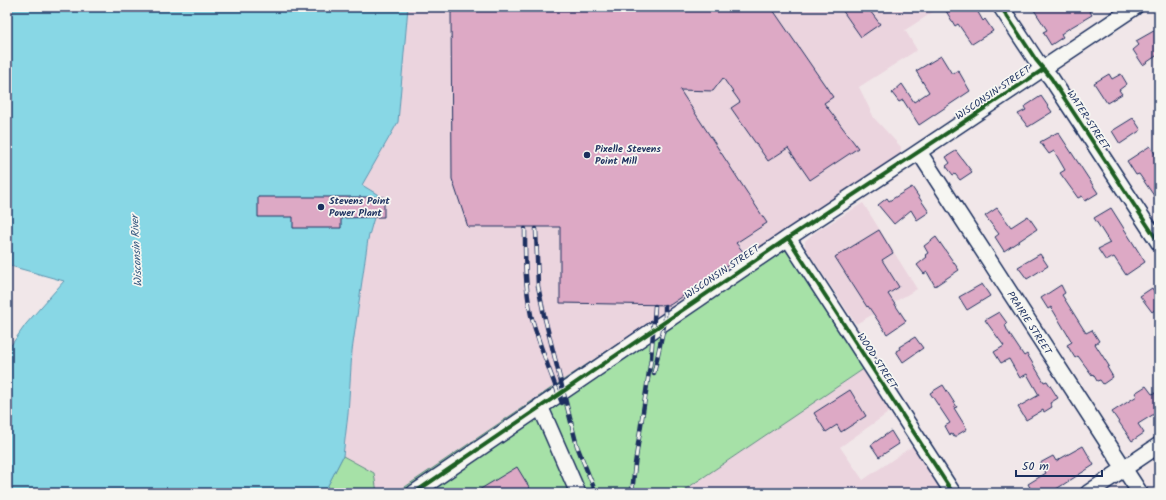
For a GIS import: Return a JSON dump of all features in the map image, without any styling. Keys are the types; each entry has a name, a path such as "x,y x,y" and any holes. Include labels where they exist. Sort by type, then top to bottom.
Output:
{"street":[{"name":"WATER STREET","path":"1001,7 1036,60 1044,69 1159,243"},
{"name":"WISCONSIN STREET","path":"414,493 788,238 1044,69 1134,7"},
{"name":"PRAIRIE STREET","path":"919,152 1140,493"},
{"name":"WOOD STREET","path":"788,238 953,493"},
{"path":"540,406 578,493"},
{"path":"1088,493 1159,445"}],"shaded area":[{"path":"408,7 941,7 905,30 917,50 859,87 874,118 901,147 900,155 897,158 550,389 397,493 377,493 374,473 343,456 348,414 352,351 368,239 379,196 361,185 398,122"},
{"path":"863,203 917,289 856,324 805,247 805,241 814,233"},
{"path":"865,368 891,411 840,447 863,480 914,445 945,493 680,493"}],"green space":[{"path":"783,234 865,368 680,493 396,493 550,389"},
{"path":"343,456 374,473 377,493 324,493"}],"water":[{"name":"Wisconsin River","path":"7,7 408,7 398,122 362,185 380,196 368,239 352,351 348,414 343,456 324,493 7,493 7,351 26,324 64,281 7,265"}],"building":[{"name":"Pixelle Stevens Point Mill","path":"451,7 771,7 833,97 824,103 858,148 810,180 788,148 768,161 731,108 740,102 723,78 713,91 680,90 767,223 736,243 745,254 670,305 560,303 560,227 468,227 452,179"},
{"path":"840,7 867,7 880,24 861,37"},
{"path":"953,7 975,7 983,21 985,19 993,31 972,44 958,24 955,26 946,11"},
{"path":"1039,7 1087,7 1092,15 1061,34 1063,37 1051,45 1043,32 1047,30 1034,10"},
{"path":"1159,28 1159,54 1143,65 1133,50 1139,45 1136,41"},
{"path":"941,56 952,74 958,70 970,91 919,125 903,100 899,102 892,93 902,84 914,102 929,92 916,71"},
{"path":"1109,74 1112,79 1121,74 1127,84 1119,90 1122,94 1107,103 1094,83"},
{"path":"1041,96 1052,112 1028,127 1018,114 1026,110 1024,107"},
{"path":"1133,118 1141,130 1120,144 1112,131"},
{"path":"1058,132 1098,193 1085,201 1082,196 1078,198 1060,173 1065,170 1054,151 1049,154 1040,142"},
{"path":"1150,146 1159,160 1159,203 1139,174 1136,175 1127,161"},
{"path":"956,151 972,172 960,180 955,174 953,175 946,166 950,163 946,157"},
{"path":"912,187 929,212 917,220 911,210 894,224 878,205 887,198 889,201"},
{"name":"Stevens Point Power Plant","path":"258,197 384,197 384,217 341,218 341,228 293,228 293,217 258,217"},
{"path":"997,208 1011,227 1028,216 1037,229 1004,251 995,237 999,234 985,216"},
{"path":"1111,208 1145,262 1126,275 1114,257 1106,261 1098,249 1110,243 1094,218"},
{"path":"879,230 893,253 882,260 899,287 888,294 906,321 887,334 868,306 867,307 835,257"},
{"path":"936,237 959,270 935,286 927,272 924,274 917,265 927,257 925,255 928,253 924,246"},
{"path":"1040,254 1048,266 1027,279 1018,267"},
{"path":"982,284 990,296 967,310 959,297"},
{"path":"1061,285 1065,293 1062,295 1086,333 1092,330 1099,341 1095,344 1109,366 1107,367 1113,377 1103,384 1100,380 1097,381 1078,356 1075,358 1067,345 1072,342 1051,307 1048,309 1041,298"},
{"path":"1152,288 1155,293 1159,290 1159,307 1152,312 1140,296"},
{"path":"999,312 1007,323 1005,325 1008,332 1024,356 1027,354 1044,382 1047,381 1058,398 1050,403 1052,407 1044,412 1043,410 1026,420 1018,407 1039,395 1027,374 1020,378 1009,359 1001,363 994,352 1004,346 985,320"},
{"path":"915,337 923,348 903,362 896,351 900,349 899,347"},
{"path":"943,385 957,407 954,408 967,429 954,437 952,434 950,435 945,426 950,423 930,393"},
{"path":"1146,386 1152,394 1155,393 1159,398 1159,411 1138,424 1144,433 1132,441 1112,412 1137,396 1135,393"},
{"path":"850,390 866,416 841,432 837,425 826,432 814,413"},
{"path":"891,431 899,444 879,457 871,445"},
{"path":"1083,446 1094,465 1050,493 1033,493 1028,484 1046,473 1040,463 1053,456 1056,461"},
{"path":"517,467 531,490 525,493 474,493"}],"railway":[{"path":"525,229 526,283 531,315 541,348 562,403"},
{"path":"536,229 538,286 544,315 577,446 596,493"},
{"path":"632,493 651,359 655,306"},
{"path":"654,373 665,321 665,306"}],"cycle path":[{"path":"1001,7 1036,60 1051,78 1159,243"},
{"path":"414,493 788,238 1044,69"},
{"path":"788,238 953,493"}],"place":[{"name":"Pixelle Stevens Point Mill","path":"587,155"},
{"name":"Stevens Point Power Plant","path":"321,207"}]}
